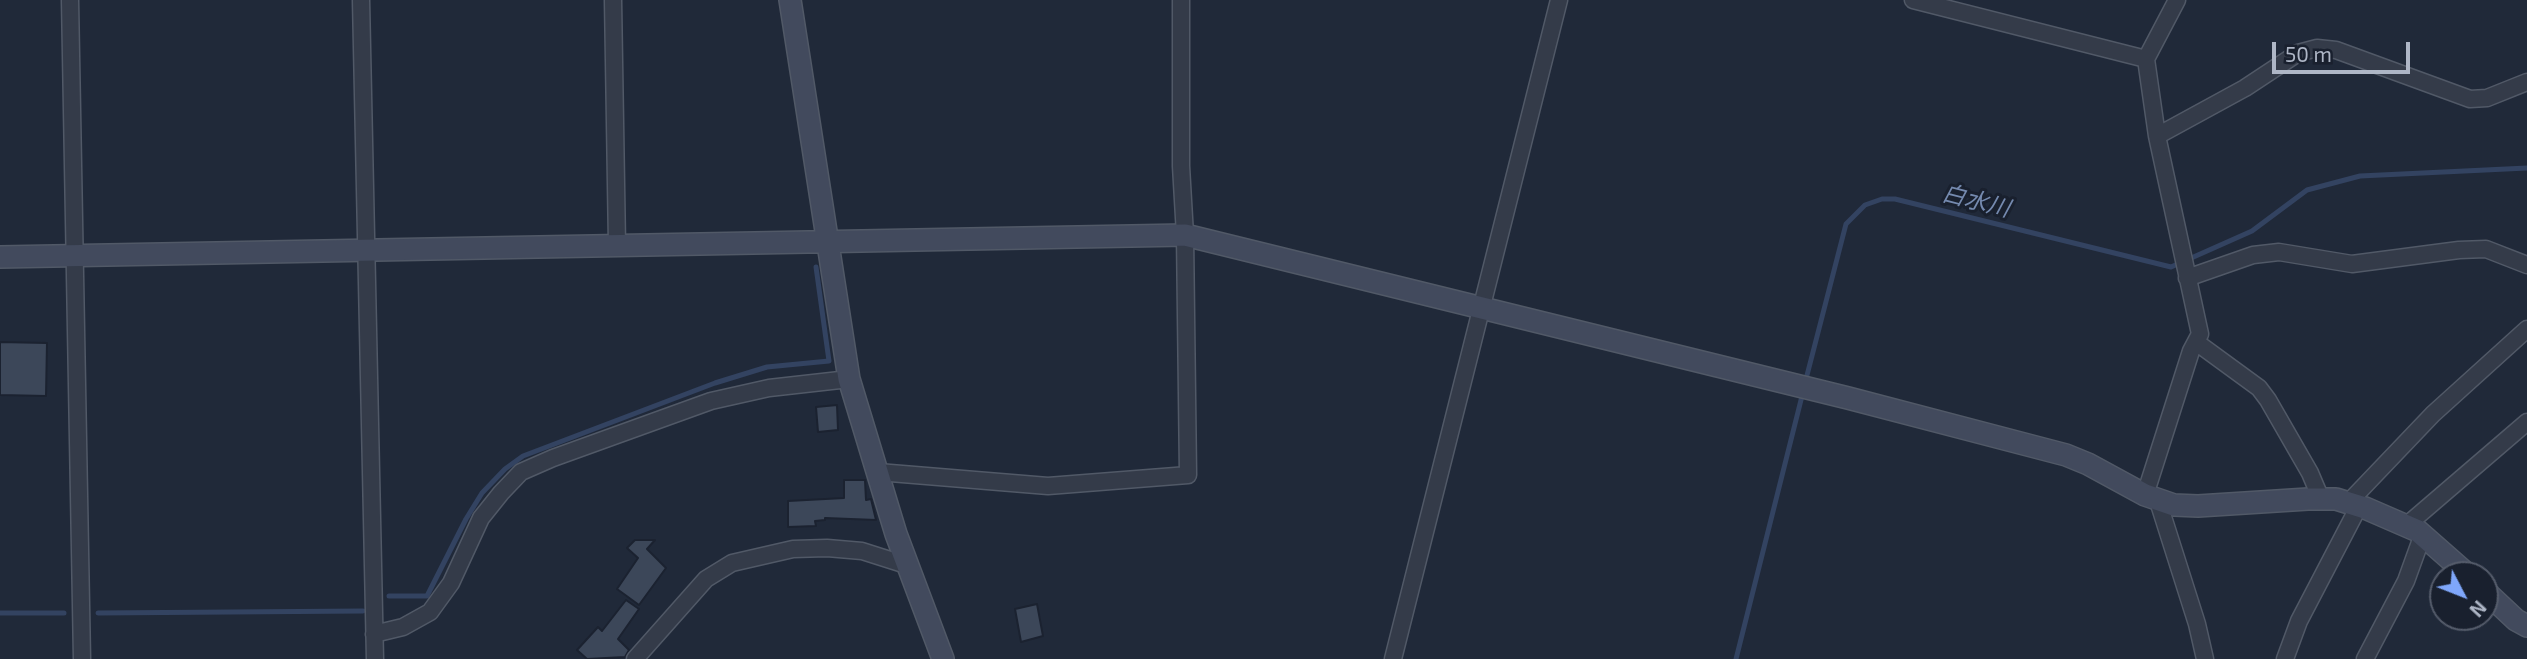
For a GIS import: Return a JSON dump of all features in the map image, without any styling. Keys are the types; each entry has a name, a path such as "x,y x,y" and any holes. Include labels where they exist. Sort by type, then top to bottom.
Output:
{"street":[{"path":"70,0 82,659"},
{"path":"361,0 374,659"},
{"path":"613,0 617,245"},
{"path":"790,0 849,379 906,565 943,659"},
{"path":"878,472 1048,486 1188,475 1185,235 1181,166 1181,0"},
{"path":"1393,659 1559,0"},
{"path":"1913,0 2146,59"},
{"path":"2177,0 2146,59 2157,136 2200,334 2152,498 2197,624 2205,659"},
{"path":"2157,136 2245,88 2298,53 2318,48 2336,50 2470,99 2487,98 2527,82"},
{"path":"0,257 1185,235 1848,398 2066,456 2088,464 2152,498 2198,506 2336,499 2415,530 2452,561"},
{"path":"2187,278 2253,255 2279,252 2353,264 2486,249 2527,265"},
{"path":"2286,659 2299,621 2354,505 2433,414 2525,334"},
{"path":"2196,342 2259,388 2310,473 2321,499"},
{"path":"374,634 403,627 435,606 451,583 481,518 521,472 711,401 769,388 849,379"},
{"path":"2365,659 2406,581 2415,530 2527,422"},
{"path":"635,659 706,579 732,563 793,549 827,548 862,551 906,565"},
{"path":"2499,604 2527,626"}],"building":[{"path":"0,342 47,343 46,396 0,395"},
{"path":"837,405 838,430 818,432 816,407"},
{"path":"844,480 865,480 866,500 871,499 876,520 825,518 815,521 816,526 788,527 788,501 844,498"},
{"path":"635,540 655,540 647,549 666,568 639,605 617,589 638,558 627,548"},
{"path":"626,600 639,609 618,639 629,650 625,657 587,659 577,650 598,627 602,631"},
{"path":"1037,604 1043,636 1021,642 1015,609"}],"waterway":[{"name":"白水川","path":"1805,383 1846,224 1865,205 1882,199 1895,199 2171,267 2252,231 2307,190 2360,176 2527,168"},
{"path":"389,596 427,596 482,493 505,469 523,456 715,383 767,367 829,361 816,267"},
{"name":"白水川","path":"1736,659 1803,392"},
{"path":"98,613 363,611"},
{"path":"0,613 64,613"}]}
